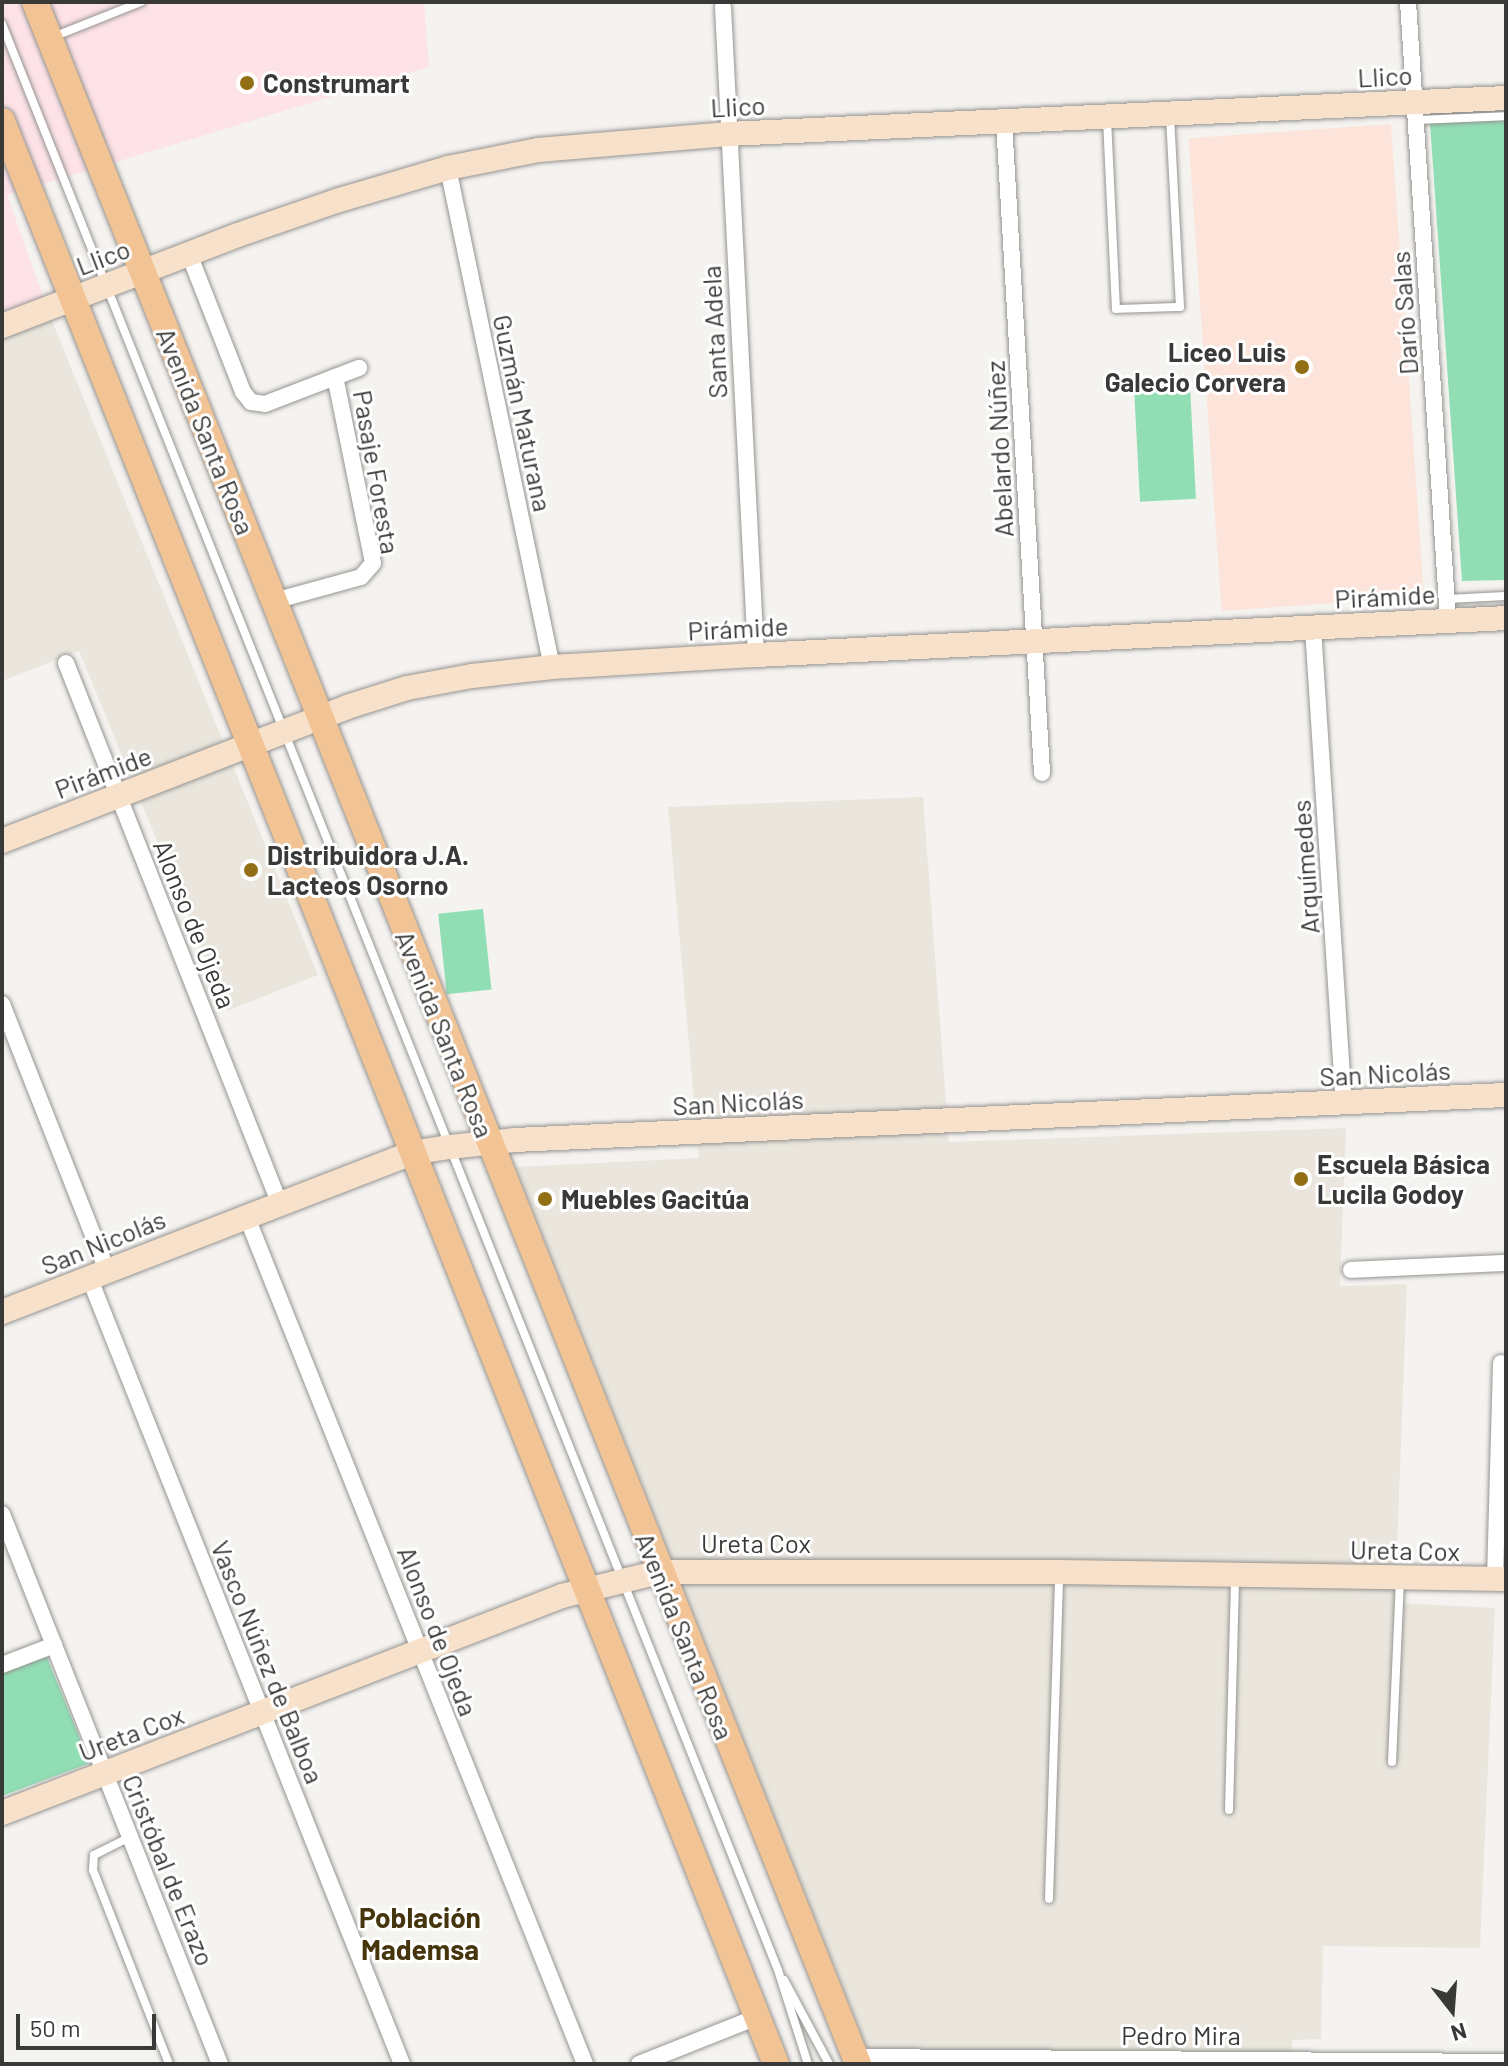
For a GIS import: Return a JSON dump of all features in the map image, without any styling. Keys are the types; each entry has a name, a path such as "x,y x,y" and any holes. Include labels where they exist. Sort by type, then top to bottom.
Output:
{"main road":[{"name":"Avenida Santa Rosa","path":"35,2 659,1572 857,2060"},
{"path":"2,121 776,2064"}],"street":[{"name":"Darío Salas","path":"1408,2 1447,610"},
{"name":"Santa Adela","path":"723,7 756,655"},
{"name":"Llico","path":"2,326 323,206 448,168 587,144 728,134 1170,114 1415,111 1506,98"},
{"name":"Abelardo Núñez","path":"1004,122 1042,773"},
{"name":"Guzmán Maturana","path":"448,168 552,667"},
{"name":"Pasaje Foresta","path":"189,254 243,392 251,402 265,404 359,368"},
{"name":"Pasaje Foresta","path":"274,601 361,577 373,563 335,377"},
{"name":"Pirámide","path":"2,841 285,730 407,688 552,667 1313,628 1447,610 1506,618"},
{"name":"Arquímedes","path":"1313,628 1344,1103"},
{"name":"Alonso de Ojeda","path":"66,663 279,1202"},
{"name":"Vasco Núñez de Balboa","path":"2,1004 98,1274 262,1712 402,2064"},
{"name":"San Nicolás","path":"2,1312 411,1153 450,1147 488,1142 1506,1095"},
{"name":"Alonso de Ojeda","path":"246,1215 585,2064"},
{"path":"1351,1270 1506,1263"},
{"path":"1500,1579 1501,1363"},
{"name":"Cristóbal de Erazo","path":"2,1514 220,2064"},
{"name":"Ureta Cox","path":"2,1813 585,1588 659,1572 1059,1572 1500,1579"},
{"path":"2,1665 54,1645"},
{"path":"639,2064 757,2017"},
{"name":"Pedro Mira","path":"857,2060 1506,2062"}],"lane":[{"path":"51,38 141,2"},
{"path":"2,24 778,1970 808,2064"},
{"path":"1415,111 1506,116"},
{"path":"1107,117 1116,309 1180,307 1170,114"},
{"name":"Pirámide","path":"1447,610 1506,596"},
{"path":"1049,1899 1059,1572"},
{"path":"1229,1810 1235,1575"},
{"path":"1392,1762 1400,1578"},
{"path":"130,1837 94,1855 93,1870 169,2064"},
{"path":"778,1970 829,2064"}],"shaded area":[{"path":"2,2 424,2 429,67 7,195 50,316 2,336"},
{"name":"Liceo Luis Galecio Corvera","path":"1391,124 1424,597 1222,611 1188,138"},
{"path":"50,316 318,975 227,1011 79,651 2,681 2,336"},
{"path":"923,797 949,1142 1346,1128 1340,1286 1407,1284 1395,1603 1495,1608 1480,1948 1323,1946 1321,2039 1292,2040 1291,2064 874,2064 516,1167 699,1158 668,807"}],"green space":[{"path":"1506,119 1506,580 1462,581 1430,123"},
{"path":"1190,386 1196,499 1140,502 1134,389"},
{"path":"483,909 491,990 447,994 438,914"},
{"path":"46,1655 90,1763 2,1796 2,1672"}],"place":[{"name":"Construmart","path":"247,83"},
{"name":"Liceo Luis Galecio Corvera","path":"1302,367"},
{"name":"Distribuidora J.A. Lacteos Osorno","path":"251,870"},
{"name":"Escuela Básica Lucila Godoy","path":"1301,1179"},
{"name":"Muebles Gacitúa","path":"545,1199"}],"district":[{"name":"Población Mademsa","path":"420,1933"}]}
